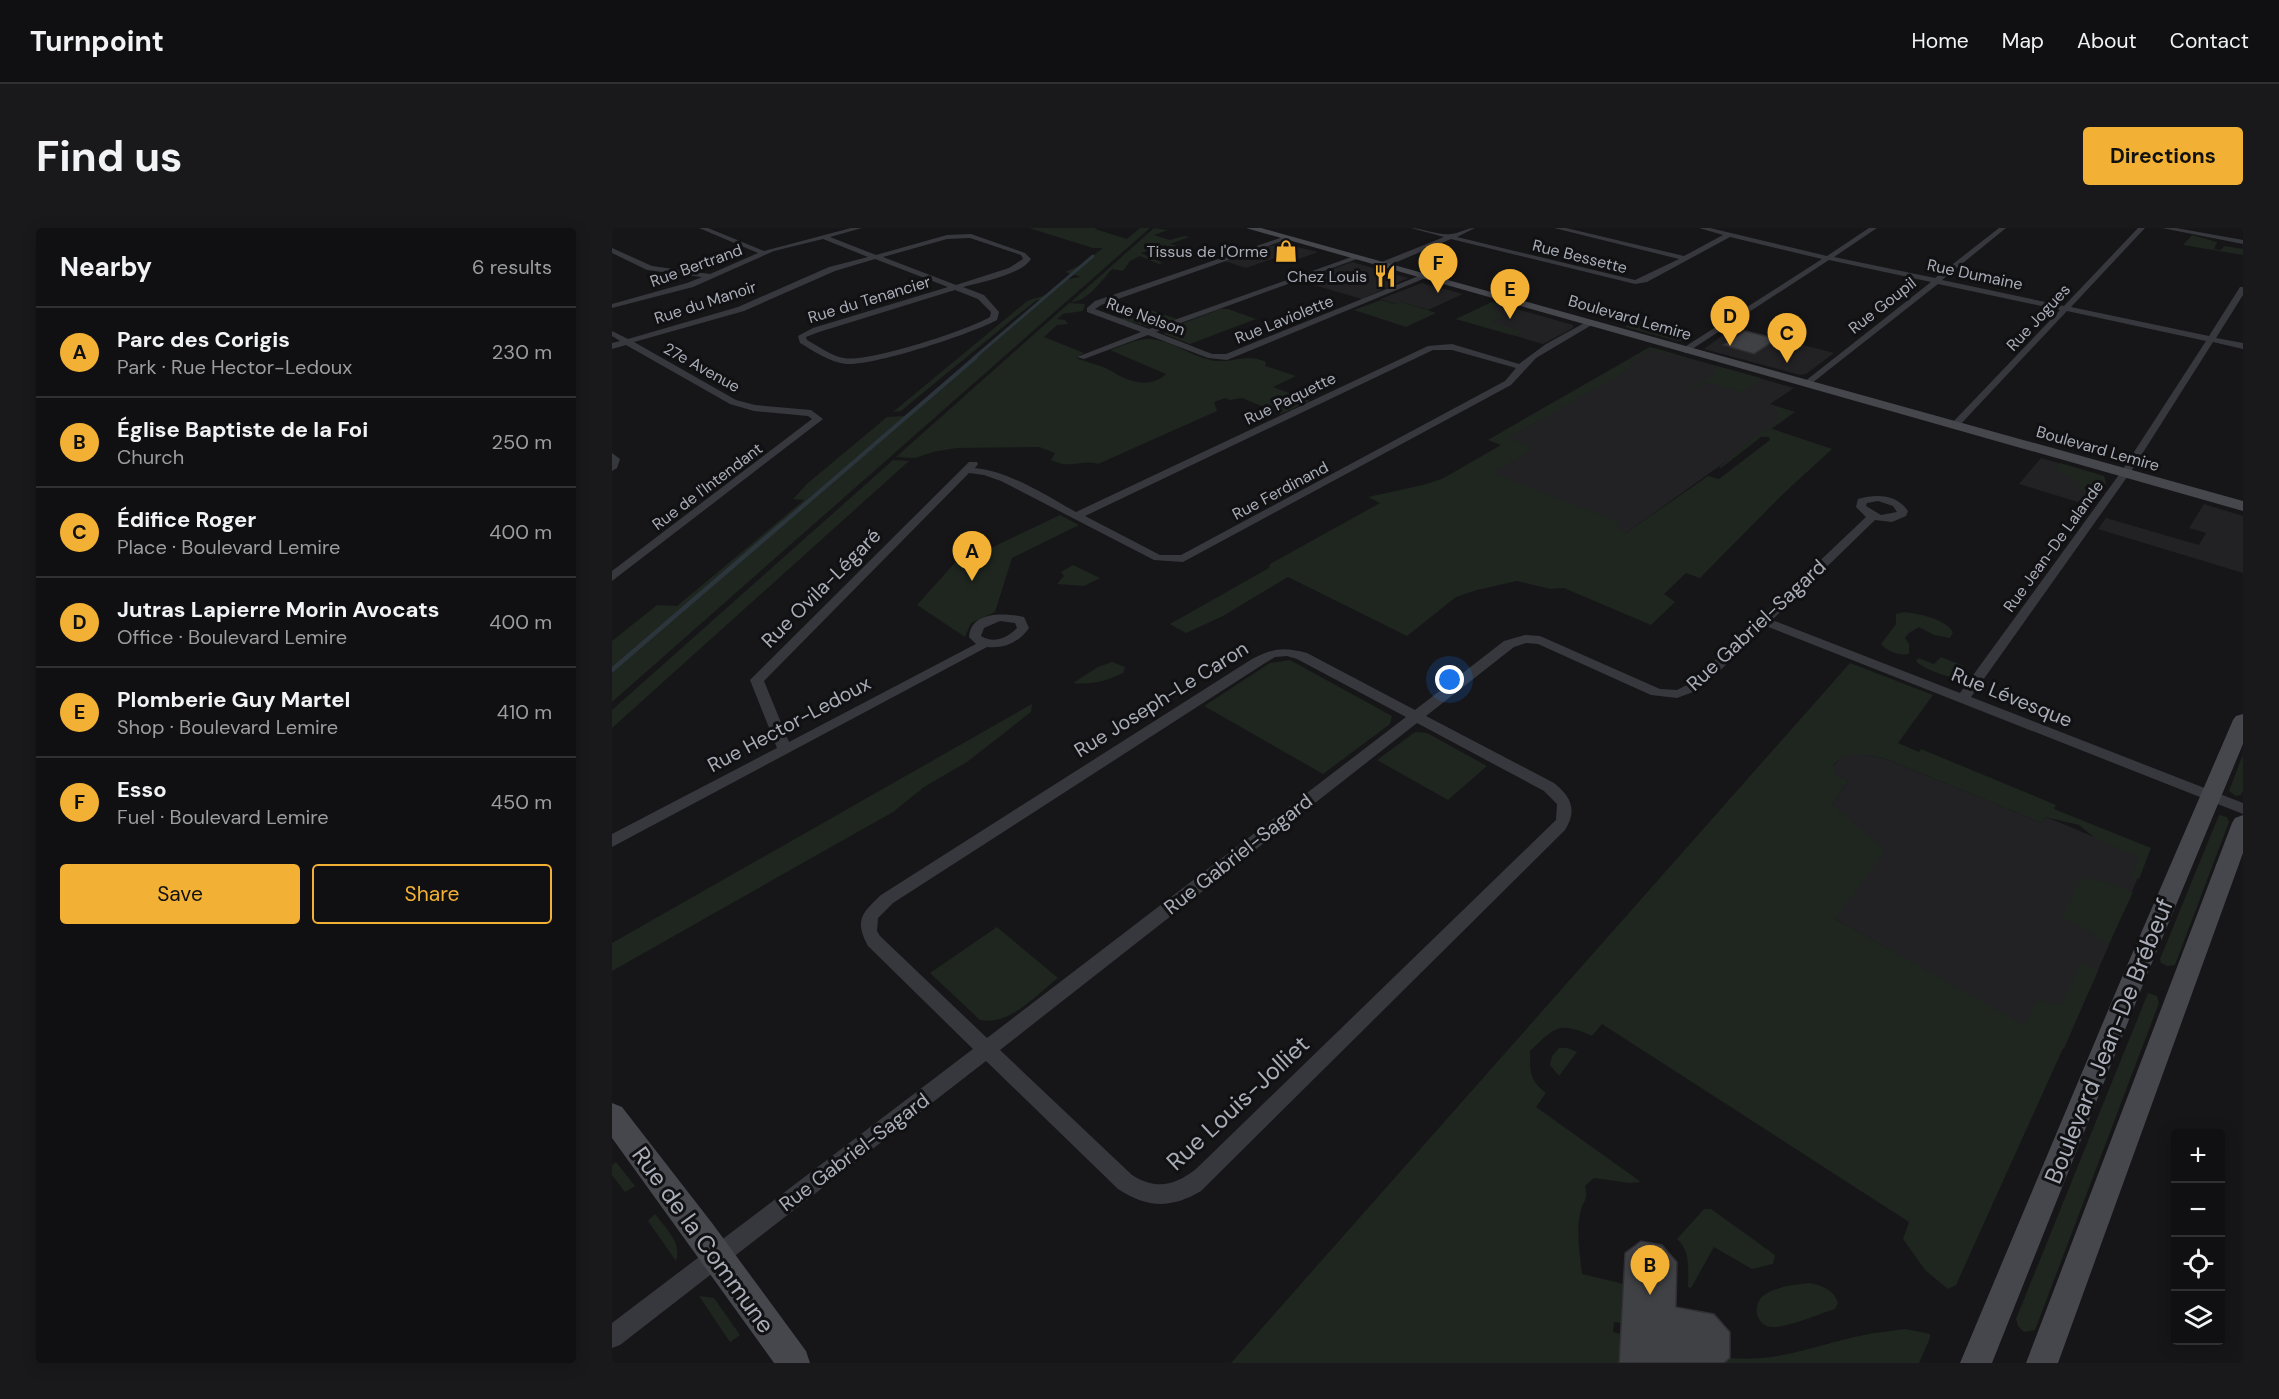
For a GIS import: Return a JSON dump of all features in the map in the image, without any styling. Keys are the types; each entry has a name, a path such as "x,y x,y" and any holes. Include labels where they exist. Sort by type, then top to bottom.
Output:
{"main road":[{"name":"Boulevard Lemire","path":"1251,228 2243,506"},
{"name":"Boulevard Jean-De Brébeuf","path":"1976,1363 2243,720"},
{"path":"2042,1363 2243,823"},
{"name":"Rue de la Commune","path":"612,1116 794,1363"}],"street":[{"path":"702,228 764,253"},
{"path":"712,232 728,228"},
{"name":"Rue Bertrand","path":"612,306 667,292 764,253 859,228"},
{"name":"Rue Bessette","path":"1414,228 1635,282 1644,280 1685,258"},
{"path":"1382,265 1472,228"},
{"path":"1557,228 1685,258 1729,235"},
{"name":"Rue Dumaine","path":"1702,228 1827,258 2243,346"},
{"path":"1686,350 1874,228"},
{"name":"Rue Goupil","path":"1807,384 2003,228"},
{"name":"Rue Jogues","path":"1955,425 2142,228"},
{"path":"2165,228 2243,242"},
{"name":"Rue du Manoir","path":"612,346 741,309 829,270 957,235 971,236 1027,257 1024,264 1015,269 955,288"},
{"path":"823,237 955,288"},
{"name":"Rue Nelson","path":"1221,357 1211,356 1095,314 1090,308 1106,300 1286,238"},
{"path":"612,250 650,268 711,276"},
{"path":"1081,357 1354,257"},
{"name":"Rue Laviolette","path":"1221,357 1245,351 1424,277"},
{"name":"Rue du Tenancier","path":"955,288 985,300 995,312 994,318 873,360 858,362 840,360 801,338 816,330 955,288"},
{"name":"Rue Jean-De Lalande","path":"1963,698 2126,473 2243,289"},
{"name":"Rue Ferdinand","path":"971,466 1000,477 1078,515 1158,558 1171,560 1186,558 1508,383 1516,377 1521,367 1548,345 1591,323"},
{"name":"27e Avenue","path":"612,333 733,402 754,408 811,413 818,417"},
{"name":"Rue Paquette","path":"1078,515 1431,348 1452,347 1521,367"},
{"name":"Rue de l'Intendant","path":"612,577 813,424 818,417"},
{"path":"612,456 615,459 612,468"},
{"name":"Rue Ovila-Légaré","path":"785,749 757,680 971,466"},
{"name":"Rue Gabriel-Sagard","path":"612,1337 1509,644 1525,639 1545,641 1656,692 1684,693 1696,686 1873,516"},
{"name":"Rue Lévesque","path":"1765,621 2243,810"},
{"name":"Rue Hector-Ledoux","path":"612,841 977,649 984,643"},
{"name":"Rue Joseph-Le Caron","path":"869,922 874,910 887,899 1267,656 1287,651 1302,656 1417,716 1557,792 1566,806 1565,818 1560,826"},
{"name":"Rue Louis-Jolliet","path":"869,922 869,931 874,941 1130,1186 1157,1197 1178,1194 1203,1176 1560,826"}],"shaded area":[{"path":"1029,228 1096,228 1127,239 1140,228 1150,228 612,702 612,641 657,605 677,606 804,500 793,499 808,483 887,417 905,416 1043,300 1037,300 1019,314 901,411 893,412 1026,302 1045,295 1064,281 1081,277 1065,272 1079,266 1103,248 1093,248"},
{"path":"1154,228 1168,230 1154,235 1170,240 1189,237 1170,244 1207,255 1203,257 1164,245 1141,253 1163,263 1159,264 1140,256 1130,261 1123,271 1112,269 1088,294 1071,302"},
{"path":"2192,235 2217,242 2214,249 2221,250 2224,246 2243,249 2243,255 2183,245"},
{"path":"1280,243 1318,252 1293,261 1278,257 1246,268 1224,261"},
{"path":"1352,262 1408,278 1362,299 1300,281"},
{"path":"1422,283 1463,294 1428,310 1402,302 1396,304 1380,299"},
{"path":"1381,300 1395,304 1402,302 1436,313 1406,327 1354,310"},
{"path":"1492,302 1573,325 1573,328 1543,344 1456,319"},
{"path":"1492,302 1509,307 1498,305 1492,308 1497,310 1495,312 1504,315 1491,322 1524,332 1512,335 1456,319"},
{"path":"1069,303 1085,304 1083,311 1063,314 1057,319 1065,320 1068,324 1057,325 1044,337 1084,353 1076,358 1126,379 1146,383 1160,379 1166,374 1110,350 1135,341 1159,340 1208,360 1259,359 1266,362 1265,366 1296,376 1273,387 1310,401 1281,414 1242,398 1230,400 1225,398 1214,402 1217,411 1098,464 1058,463 1051,460 1055,453 1039,447 956,448 915,458 896,457"},
{"path":"1148,309 1177,319 1149,327 1120,319"},
{"path":"1220,309 1228,309 1256,319 1190,344 1164,334 1168,329"},
{"path":"1636,320 1675,333 1670,337 1686,340 1677,341 1625,327"},
{"path":"1734,327 1834,353 1806,374 1800,375 1704,349"},
{"path":"1650,347 1794,388 1770,404 1795,412 1626,533 1537,498 1492,473 1526,452 1488,440"},
{"path":"1650,347 1689,358 1650,350 1628,362 1632,364 1627,371 1508,438 1534,448 1493,473 1622,523 1616,528 1626,533 1708,476 1719,479 1770,440 1769,437 1761,437 1721,468 1719,467 1779,418 1779,413 1770,405 1795,412 1770,428 1832,449 1783,494 1700,578 1686,573 1664,594 1675,602 1651,625 1564,588 1550,589 1517,581 1456,597 1407,636 1288,577 1223,616 1186,633 1170,624 1269,568 1270,564 1380,503 1368,497 1442,479 1501,445 1488,440"},
{"path":"1717,366 1761,378 1742,392 1705,382 1691,390 1688,389 1712,375"},
{"path":"2041,458 2104,476 2106,484 2091,506 2019,484"},
{"path":"893,460 909,461 612,728 612,710"},
{"path":"2060,463 2104,476 2106,483 2098,495 2076,488 2080,483 2071,480 2073,476 2054,471"},
{"path":"2204,504 2243,516 2243,573 2098,529 2106,518 2199,545 2206,533 2189,528"},
{"path":"1060,515 1079,525 1012,558 995,612 971,623 965,637 917,605 970,546 989,549"},
{"path":"1073,565 1100,578 1084,586 1057,584 1064,576 1061,572"},
{"path":"1905,612 1938,620 1953,632 1950,638 1934,635 1919,627 1905,638 1909,644 1909,654 1886,649 1881,644 1896,624 1896,614"},
{"path":"1941,657 1964,666 1952,677 1933,671 1916,661 1918,658 1934,664"},
{"path":"1290,660 1392,716 1390,724 1323,774 1204,706 1270,663"},
{"path":"1112,662 1125,667 1123,673 1099,682 1073,683 1098,667"},
{"path":"1850,663 1933,695 1898,743 1919,752 1921,749 2056,805 2054,809 2151,848 2139,879 2131,876 2139,857 2096,839 2079,825 2045,817 2042,823 1889,760 1868,755 1845,755 1833,765 1836,775 1848,781 1832,804 1885,851 1835,919 2024,1025 2038,1000 2061,1005 2082,963 2098,971 1956,1285 1948,1289 1925,1270 1903,1239 1909,1222 1602,1024 1592,1036 1564,1028 1546,1036 1530,1051 1533,1079 1546,1093 1536,1107 1641,1182 1630,1183 1594,1178 1585,1186 1586,1198 1581,1210 1578,1229 1582,1274 1624,1284 1622,1323 1614,1322 1613,1332 1621,1334 1619,1363 1231,1363"},
{"path":"1032,704 1031,712 967,762 924,787 893,812 612,971 612,943"},
{"path":"1415,732 1427,733 1487,766 1448,800 1377,760"},
{"path":"2243,754 2243,790 2241,795 2236,796 2229,791"},
{"path":"1844,755 1868,755 1889,760 2042,823 2045,817 2146,859 2064,1049 1835,919 1832,804 1848,781 1836,775 1833,766"},
{"path":"2219,815 2227,817 2229,822 2175,965 2167,966 2161,963 2160,959"},
{"path":"2081,878 2106,882 2133,892 2109,944 2062,916"},
{"path":"997,927 1058,978 1012,1014 991,1021 980,1020 930,973"},
{"path":"2148,993 2157,996 2159,1003 2035,1330 2024,1332 2018,1326 2016,1319"},
{"path":"1559,1048 1568,1048 1577,1052 1559,1076 1550,1065 1552,1056"},
{"path":"616,1162 635,1186 625,1192 612,1175 612,1165"},
{"path":"1704,1209 1711,1209 1775,1255 1773,1264 1752,1269 1714,1247 1691,1288 1688,1287 1687,1255 1677,1239"},
{"path":"655,1214 675,1242 676,1261 648,1221"},
{"path":"1810,1283 1824,1287 1834,1295 1838,1303 1835,1309 1778,1327 1771,1327 1761,1322 1757,1309 1764,1295 1780,1288"},
{"path":"699,1296 714,1298 740,1335 730,1342"},
{"path":"1906,1329 1930,1334 1919,1363 1724,1363 1730,1358 1764,1358 1864,1335"}],"building":[{"path":"1745,331 1777,339 1754,354 1723,345"},
{"path":"1641,1241 1662,1245 1677,1262 1676,1307 1714,1314 1730,1332 1730,1358 1724,1363 1619,1363 1625,1253"}],"waterway":[{"path":"974,358 1093,256"},
{"path":"782,524 976,357"},
{"path":"612,670 783,523"}],"place":[{"name":"Tissus de l'Orme","path":"1286,251"},
{"name":"Chez Louis","path":"1385,276"},
{"name":"Esso","path":"1438,293"},
{"name":"Plomberie Guy Martel","path":"1510,319"},
{"name":"Jutras Lapierre Morin Avocats","path":"1730,346"},
{"name":"Édifice Roger","path":"1787,363"},
{"name":"Parc des Corigis","path":"972,581"},
{"name":"Église Baptiste de la Foi","path":"1650,1295"}]}
